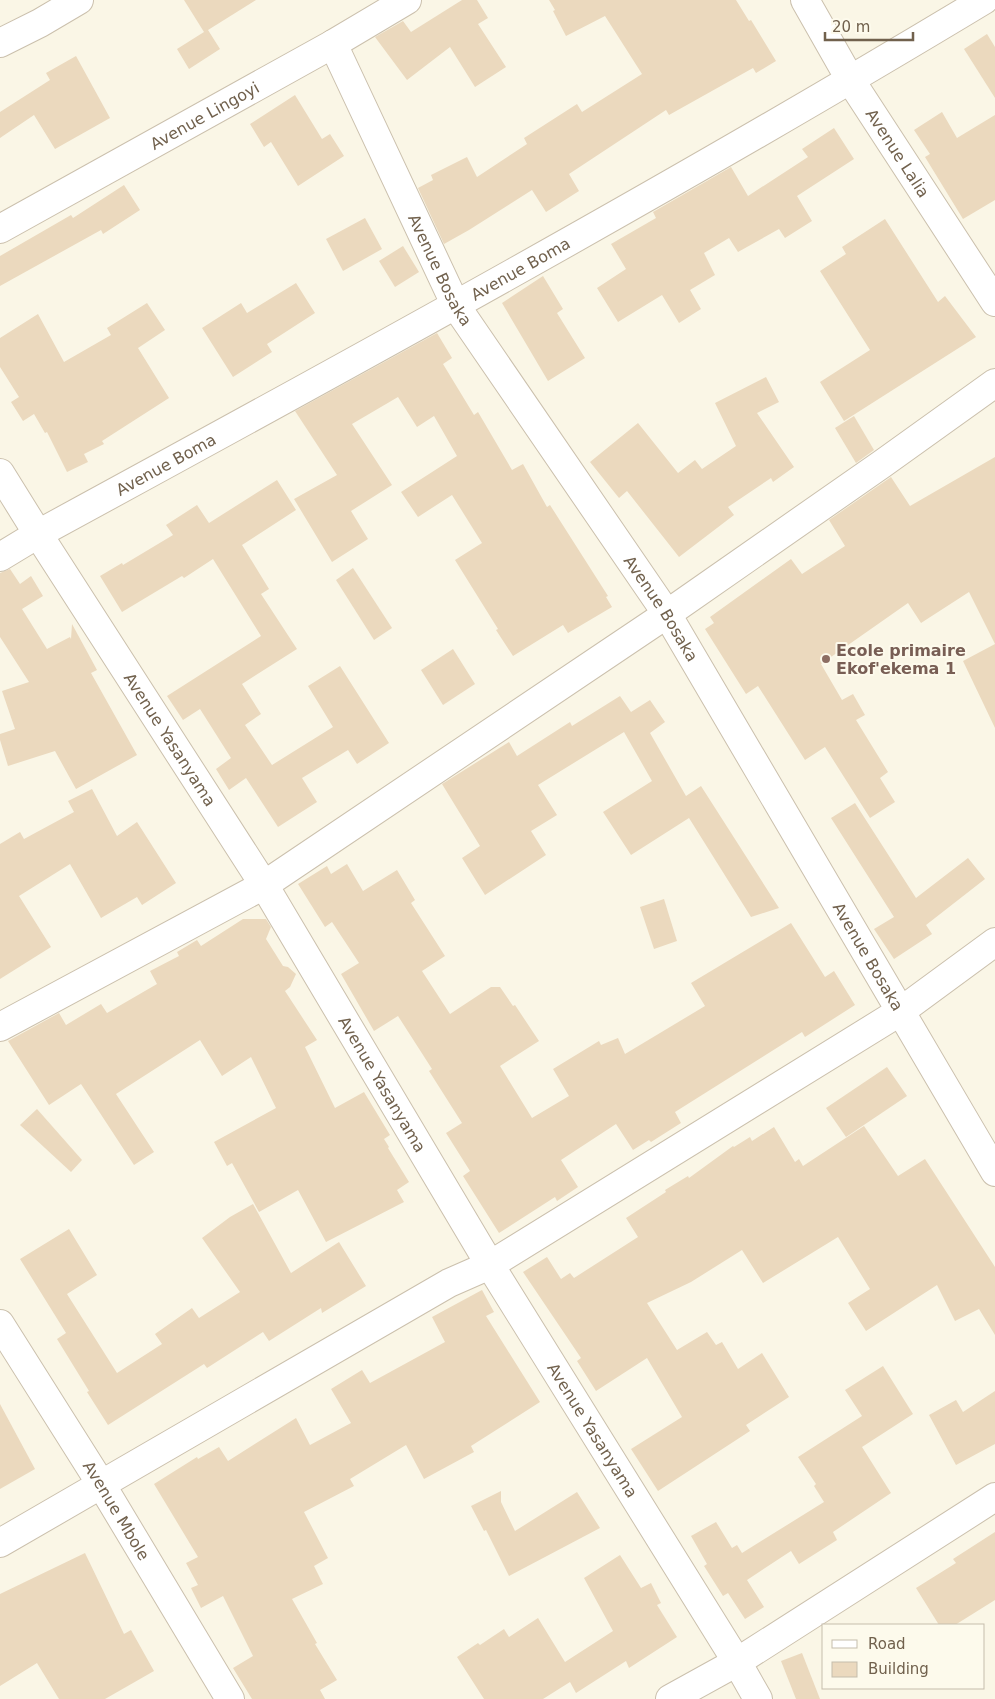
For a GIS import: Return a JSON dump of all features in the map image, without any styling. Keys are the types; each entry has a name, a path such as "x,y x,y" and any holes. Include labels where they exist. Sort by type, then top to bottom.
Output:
{"street":[{"path":"0,43 40,23 79,0"},
{"name":"Avenue Lingoyi","path":"0,230 334,44 407,0"},
{"name":"Avenue Lalia","path":"805,0 851,80 995,302"},
{"name":"Avenue Boma","path":"0,557 38,534 456,306 851,80 984,0"},
{"name":"Avenue Bosaka","path":"334,44 456,306 667,614 995,1172"},
{"path":"0,1027 264,885 667,614 995,383"},
{"name":"Avenue Yasanyama","path":"0,473 264,885 490,1265 737,1662 758,1699"},
{"path":"0,1543 449,1283 490,1265 901,1010 995,942"},
{"name":"Avenue Mbole","path":"0,1324 101,1484 230,1699"},
{"path":"670,1699 737,1662 995,1497"}],"building":[{"path":"184,0 256,0 208,30 220,49 189,69 177,49 204,32"},
{"path":"462,0 477,0 488,18 478,24 506,67 475,87 450,47 407,80 375,37 403,21 411,32"},
{"path":"549,0 736,0 749,21 751,20 776,61 756,73 753,68 669,115 666,110 569,174 579,191 546,212 532,190 444,244 418,188 433,180 431,175 467,157 477,177 527,144 524,138 577,104 582,112 642,74 605,16 566,36"},
{"path":"987,34 995,47 995,98 964,49"},
{"path":"76,56 110,118 55,149 34,115 0,138 0,112 50,80 46,73"},
{"path":"295,95 322,139 330,134 344,156 298,186 271,142 264,147 250,124"},
{"path":"942,112 957,138 995,115 995,200 963,219 925,157 930,154 914,130"},
{"path":"834,128 854,159 797,196 812,221 785,238 779,229 738,252 729,238 704,253 715,275 690,290 701,309 679,323 662,295 618,322 597,288 626,269 611,244 656,218 653,212 731,167 748,196 808,157 802,149"},
{"path":"124,185 140,210 103,234 101,230 0,286 0,256 71,215 73,218"},
{"path":"365,218 382,249 343,271 326,239"},
{"path":"885,219 938,302 945,296 976,337 844,421 820,382 870,350 820,271 846,254 842,247"},
{"path":"403,246 419,272 395,287 379,261"},
{"path":"543,276 563,309 557,313 585,358 548,381 502,303"},
{"path":"296,283 315,313 267,344 272,352 233,377 202,328 241,303 247,313"},
{"path":"147,303 165,330 138,348 169,398 102,441 104,444 84,454 88,462 67,472 47,432 45,433 34,414 23,421 11,402 19,397 0,367 0,338 38,314 64,362 111,335 107,328"},
{"path":"437,333 452,358 443,364 474,415 478,412 512,470 523,464 547,507 550,505 608,596 606,597 612,607 568,633 563,625 513,656 455,560 482,543 452,495 418,517 401,492 457,456 434,416 417,427 398,397 352,424 392,485 351,511 368,539 332,562 294,499 337,475 295,411"},
{"path":"766,377 779,402 757,413 794,467 773,482 771,478 728,507 734,515 679,557 627,491 619,498 590,462 638,423 678,473 695,460 702,469 736,446 715,403"},
{"path":"854,416 874,450 856,463 835,428"},
{"path":"995,457 995,644 969,592 921,623 908,603 821,664 842,700 853,694 865,715 856,720 888,772 880,778 895,802 870,818 825,747 805,760 758,686 746,694 705,629 714,623 710,617 791,559 802,574 845,546 829,520 891,477 910,506"},
{"path":"277,480 296,510 242,545 269,589 261,594 297,649 242,684 261,714 245,725 272,765 333,727 308,686 340,666 389,743 357,764 348,750 302,778 317,802 278,827 246,778 229,790 216,769 231,758 200,709 183,720 167,696 261,636 213,559 184,578 182,576 122,612 100,576 122,563 123,565 173,535 166,525 197,505 209,523"},
{"path":"353,568 392,628 374,640 336,580"},
{"path":"10,569 20,584 31,576 43,596 22,609 47,649 70,637 71,639 72,624 97,670 91,673 137,755 76,789 55,751 8,766 0,740 0,734 15,729 2,691 29,682 0,637 0,573"},
{"path":"995,644 995,728 963,661"},
{"path":"453,649 475,684 443,705 421,670"},
{"path":"620,696 631,712 650,700 665,722 650,733 686,796 701,786 779,908 751,917 689,818 631,855 603,812 652,781 624,732 538,785 557,815 531,831 546,855 485,895 462,858 480,846 442,784 509,742 517,756 570,722 572,726"},
{"path":"92,789 117,836 137,822 176,883 142,905 137,897 101,918 70,864 19,896 51,947 0,979 0,844 20,832 24,839 74,812 68,801"},
{"path":"855,803 916,898 968,858 985,879 926,925 932,934 894,959 874,929 894,917 831,818"},
{"path":"347,864 363,891 397,870 415,900 411,903 445,956 422,971 450,1014 491,987 500,987 513,1006 515,1005 539,1041 500,1066 532,1118 569,1096 553,1069 599,1041 601,1045 618,1038 625,1054 705,1006 691,983 791,923 825,977 834,971 855,1005 805,1037 802,1032 675,1112 681,1123 651,1142 649,1140 633,1150 616,1124 561,1160 578,1187 557,1201 555,1197 499,1233 463,1176 470,1171 446,1133 462,1123 429,1071 432,1069 398,1016 374,1031 341,974 359,963 332,922 325,927 298,884 327,866 331,874"},
{"path":"664,899 677,941 654,949 640,907"},
{"path":"243,919 266,919 271,927 266,939 283,966 288,967 296,974 290,987 285,991 317,1040 305,1047 335,1108 364,1092 390,1135 384,1139 409,1182 397,1190 404,1202 326,1242 298,1190 259,1212 232,1163 227,1166 214,1142 276,1108 251,1057 222,1076 200,1040 116,1094 154,1152 134,1165 81,1084 49,1105 8,1041 59,1013 66,1025 101,1004 107,1013 157,984 150,971 179,956 177,952 197,940 201,946"},
{"path":"887,1067 907,1096 846,1137 826,1108"},
{"path":"37,1109 82,1160 71,1172 20,1125"},
{"path":"864,1126 898,1176 925,1159 995,1267 995,1335 979,1309 955,1321 937,1285 866,1331 848,1303 870,1289 838,1237 763,1283 742,1250 691,1282 647,1303 677,1350 707,1332 716,1345 722,1342 738,1369 762,1353 789,1397 746,1425 750,1431 658,1491 631,1449 682,1417 647,1358 596,1391 577,1361 581,1358 523,1272 547,1257 561,1279 570,1273 574,1278 638,1237 626,1218 666,1192 665,1190 688,1176 689,1178 733,1146 750,1137 752,1141 774,1127 795,1162 799,1159 803,1166"},
{"path":"253,1204 291,1273 339,1242 366,1286 322,1313 321,1308 269,1341 263,1332 207,1368 204,1364 108,1425 57,1339 66,1333 20,1259 69,1229 97,1275 67,1294 117,1373 162,1344 155,1334 192,1308 199,1318 240,1292 202,1238 230,1217"},
{"path":"482,1290 494,1312 486,1316 540,1402 471,1446 474,1452 424,1479 406,1445 350,1479 354,1486 304,1512 328,1558 314,1566 323,1584 292,1599 317,1643 315,1644 337,1680 320,1690 325,1699 252,1699 233,1668 253,1656 223,1596 201,1608 191,1588 198,1585 186,1563 198,1557 154,1484 197,1457 198,1459 219,1447 228,1461 296,1418 310,1445 351,1423 331,1389 362,1370 370,1383 445,1342 432,1317"},
{"path":"883,1366 913,1414 862,1447 891,1493 833,1532 837,1540 799,1564 791,1551 747,1580 764,1607 745,1619 728,1593 723,1596 704,1566 707,1564 691,1536 716,1522 732,1548 737,1545 742,1553 824,1502 814,1486 816,1484 798,1457 862,1416 845,1390"},
{"path":"995,1391 995,1444 956,1465 929,1415 956,1400 963,1412"},
{"path":"0,1404 35,1469 0,1489"},
{"path":"501,1491 501,1502 515,1531 577,1492 600,1528 509,1576 486,1530 484,1531 471,1506"},
{"path":"995,1532 995,1600 957,1624 938,1624 916,1588 956,1563 953,1559"},
{"path":"85,1553 124,1634 131,1630 154,1671 105,1699 59,1699 37,1663 0,1686 0,1594"},
{"path":"620,1555 641,1588 651,1583 661,1603 657,1605 677,1637 629,1668 626,1661 576,1693 570,1682 543,1699 484,1699 457,1657 504,1629 509,1637 538,1618 565,1662 613,1631 584,1578"},
{"path":"802,1653 820,1699 796,1699 781,1661"}],"place":[{"name":"Ecole primaire Ekof'ekema 1","path":"826,659"}]}
